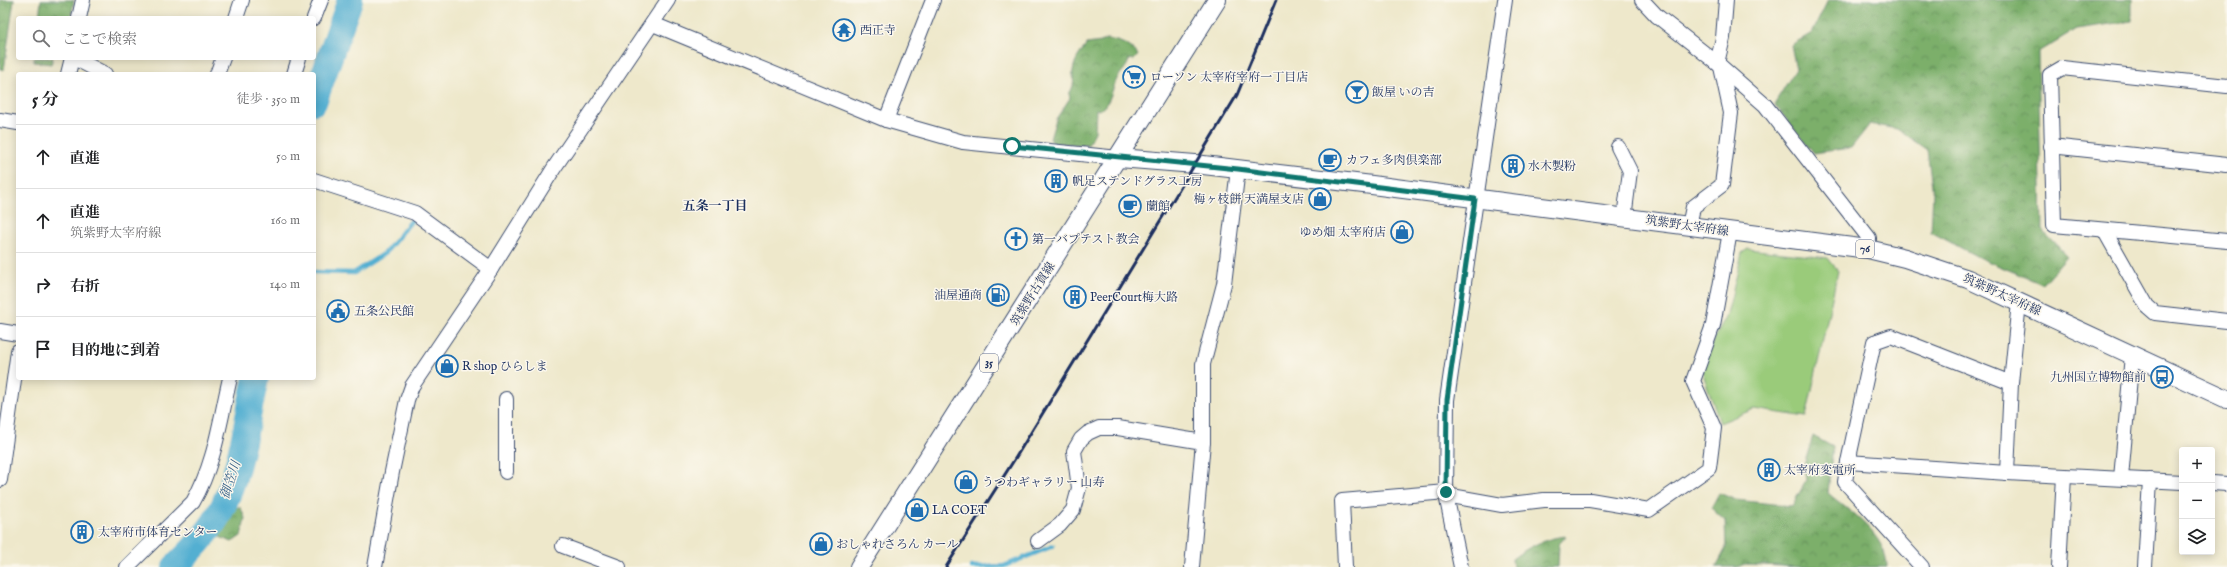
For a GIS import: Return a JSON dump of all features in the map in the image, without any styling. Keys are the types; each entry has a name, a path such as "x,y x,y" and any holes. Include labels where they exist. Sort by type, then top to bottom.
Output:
{"main road":[{"name":"筑紫野古賀線","path":"859,567 1119,158 1217,0"},
{"name":"筑紫野太宰府線","path":"1119,158 1238,169 1868,250 1936,268 1968,279 2227,399"}],"street":[{"path":"80,16 83,0"},
{"path":"237,16 242,0"},
{"path":"315,16 321,0"},
{"path":"375,567 392,472 409,394 420,373 491,268 554,168 668,0"},
{"path":"886,120 933,0"},
{"path":"1461,567 1446,493 1447,400 1505,0"},
{"path":"1642,0 1657,16 1719,65 1765,105 1869,238 1868,250"},
{"path":"1689,226 1693,207 1722,185 1731,113 1719,65 1726,0"},
{"path":"653,24 886,120 963,142 1119,158"},
{"path":"69,72 72,60"},
{"path":"77,60 101,72"},
{"path":"218,72 222,60"},
{"path":"295,72 298,60"},
{"path":"2227,86 2062,68 2050,75 2054,225 2227,241"},
{"path":"0,120 16,123"},
{"path":"2052,146 2227,165"},
{"path":"1618,147 1630,171 1624,218"},
{"path":"1192,567 1203,442 1203,364 1224,284 1238,169"},
{"path":"316,181 415,213 491,268"},
{"path":"2104,230 2147,306 2155,314 2227,321"},
{"path":"1345,567 1342,501 1446,493 1502,505 1544,500 1590,500 1649,510 1710,468 1714,428 1693,381 1713,325 1730,232"},
{"path":"2007,473 2011,382 2019,302"},
{"path":"0,331 16,334"},
{"path":"1925,567 1845,482 1874,342 1891,336 2011,382"},
{"path":"2121,478 2132,355"},
{"path":"0,480 16,373"},
{"path":"128,567 193,502 201,488 212,460 230,380"},
{"path":"506,399 506,472"},
{"path":"1038,541 1060,525 1073,510 1079,488 1074,451 1081,439 1088,433 1099,428 1118,428 1203,442"},
{"path":"1848,462 2007,473 2179,482"},
{"path":"2059,567 2064,476"},
{"path":"2145,567 2150,480"},
{"path":"2215,483 2227,484"},
{"path":"563,546 619,566"}],"green space":[{"path":"0,0 14,0 4,70 0,69"},
{"path":"41,0 74,0 71,16 39,16"},
{"path":"1828,0 2132,0 2132,21 2076,29 2038,52 2042,230 2067,256 2042,284 1980,258 1931,232 1933,193 1927,150 1897,129 1870,124 1851,148 1814,153 1774,104 1796,69 1791,45 1812,33"},
{"path":"1106,39 1132,48 1138,55 1134,60 1129,59 1127,65 1117,78 1110,97 1104,107 1100,110 1096,109 1095,132 1088,145 1053,143 1050,139 1056,119 1070,98 1069,94 1073,86 1073,70 1076,60 1087,44 1101,42"},
{"path":"34,60 52,60 51,64 34,62"},
{"path":"1748,249 1828,258 1838,271 1806,417 1754,409 1720,423 1702,371 1713,340 1727,315 1742,253"},
{"path":"1813,436 1833,447 1828,493 1866,525 1874,535 1881,545 1885,555 1887,567 1801,567 1745,564 1737,567 1716,567 1726,548 1725,521 1711,508 1719,493 1736,500 1792,506 1806,481 1804,465"},
{"path":"229,498 234,501 233,506 241,508 245,518 241,536 232,542 215,535 209,523 211,516 223,513"},
{"path":"1566,536 1559,544 1558,567 1513,567 1512,559 1524,551 1544,541"}],"waterway":[{"name":"御笠川","path":"316,96 350,0"},
{"path":"316,272 354,273 385,253 412,220"},
{"name":"御笠川","path":"175,567 204,537 226,501 242,449 256,380"},
{"path":"972,567 1004,566 1053,546"}],"railway":[{"path":"946,567 1016,457 1237,95 1276,0"}],"place":[{"name":"西正寺","path":"844,30"},
{"name":"ローソン 太宰府宰府一丁目店","path":"1134,77"},
{"name":"飯屋 いの吉","path":"1357,92"},
{"name":"カフェ多肉倶楽部","path":"1330,160"},
{"name":"水木製粉","path":"1513,166"},
{"name":"帆足ステンドグラス工房","path":"1056,181"},
{"name":"梅ヶ枝餅 天満屋支店","path":"1320,199"},
{"name":"蘭館","path":"1130,206"},
{"name":"ゆめ畑 太宰府店","path":"1402,232"},
{"name":"第一バプテスト教会","path":"1016,239"},
{"name":"油屋通商","path":"998,295"},
{"name":"PeerCourt梅大路","path":"1075,297"},
{"name":"五条公民館","path":"338,311"},
{"name":"R shop ひらしま","path":"447,366"},
{"name":"九州国立博物館前","path":"2162,377"},
{"name":"太宰府変電所","path":"1769,470"},
{"name":"うつわギャラリー 山寿","path":"966,482"},
{"name":"LA COET","path":"917,510"},
{"name":"太宰府市体育センター","path":"82,532"},
{"name":"おしゃれさろん カール","path":"821,544"}],"district":[{"name":"五条一丁目","path":"715,206"}],"route":[{"path":"1012,146 1195,164 1475,199 1447,400 1445,450 1446,492"}]}
